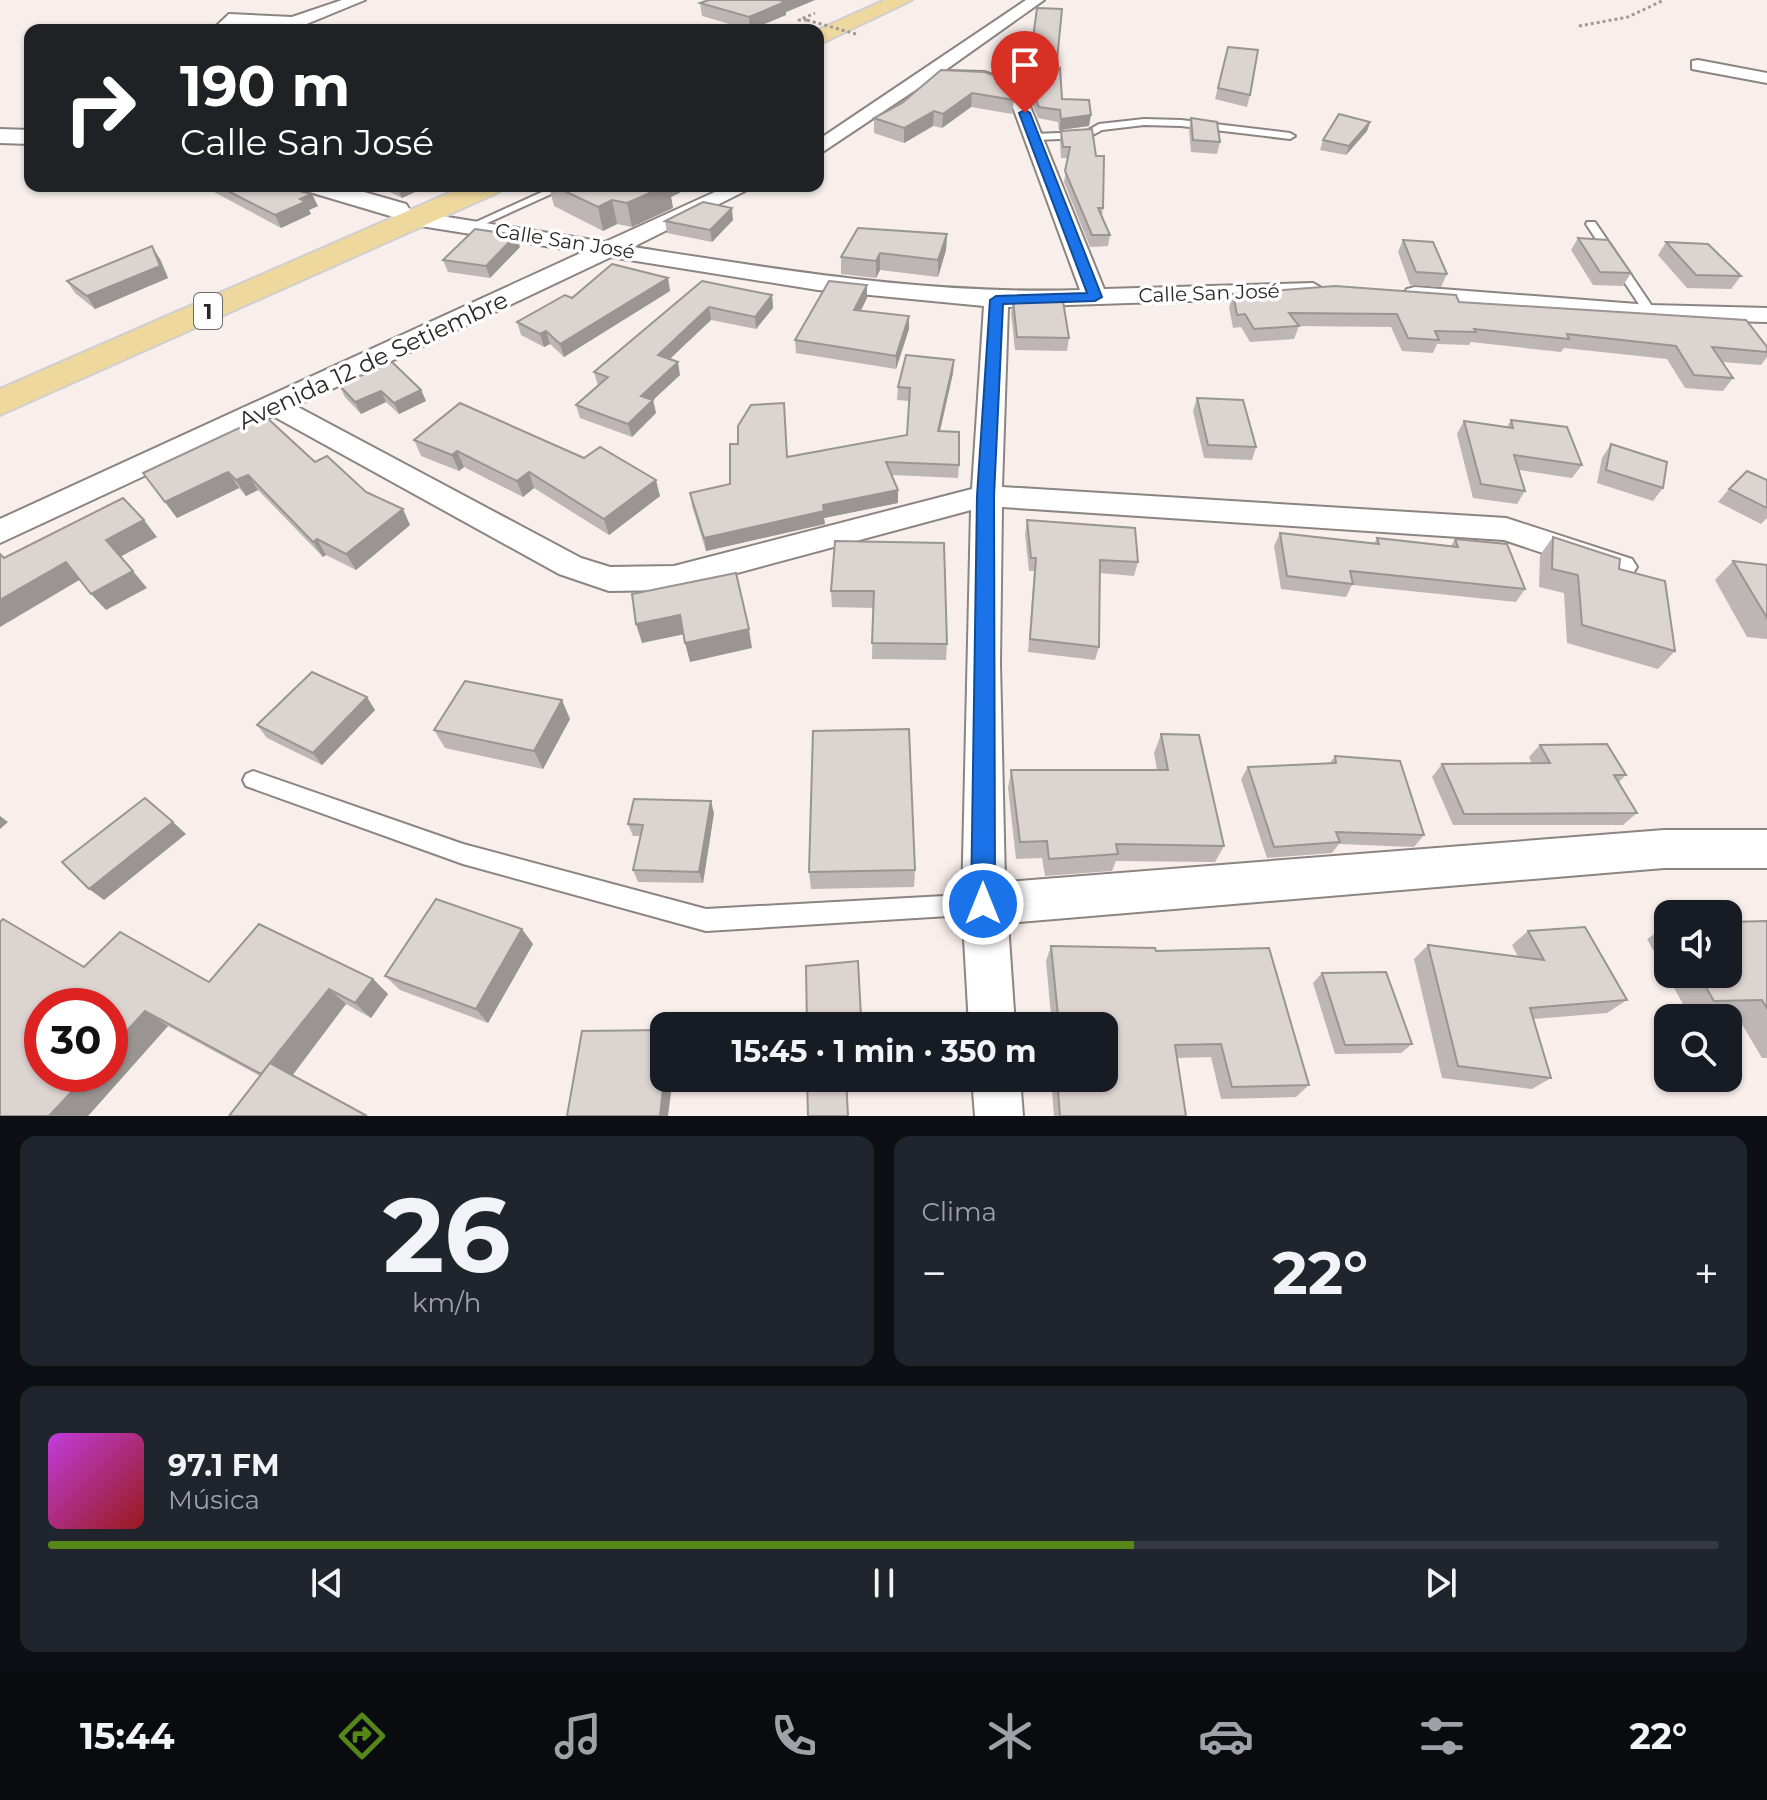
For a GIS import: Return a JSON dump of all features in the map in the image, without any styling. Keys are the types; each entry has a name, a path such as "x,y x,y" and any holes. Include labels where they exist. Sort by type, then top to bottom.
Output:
{"highway":[{"path":"820,24 870,0"},
{"path":"824,24 902,0"},
{"path":"406,214 450,195"},
{"name":"1","path":"0,387 406,214"},
{"name":"1","path":"0,403 406,214"}],"street":[{"path":"293,24 357,0"},
{"path":"824,145 1036,0"},
{"path":"225,24 229,19 271,24"},
{"path":"1698,65 1767,78"},
{"path":"925,76 1007,82 1015,88 1095,297"},
{"path":"0,136 24,137"},
{"path":"334,192 406,214"},
{"name":"Avenida 12 de Setiembre","path":"0,532 733,192"},
{"name":"Calle San José","path":"406,214 818,283 996,300 1330,289"},
{"path":"1392,293 1650,312 1767,315"},
{"path":"991,1012 983,904 985,496 996,300"},
{"path":"274,405 570,566 609,579 674,578 985,496 1506,529 1621,567"},
{"path":"983,904 1664,849 1767,849"},
{"path":"997,1092 999,1116"}],"lane":[{"path":"1034,137 1087,135 1099,127 1144,122 1181,123 1290,136"},
{"path":"470,227 550,192"},
{"path":"1591,224 1650,312"},
{"path":"253,780 463,854 706,920 983,904"}],"path":[{"path":"1579,26 1628,17 1664,0"},
{"path":"803,24 799,20 824,9"},
{"path":"824,31 856,34"}],"building":[{"path":"709,0 785,2 749,17 700,3"},
{"path":"1037,8 1062,9 1056,71 1060,68 1062,99 1089,100 1091,115 1061,119 1060,110 1039,107 1025,72 1006,65 1033,38"},
{"path":"1228,47 1258,50 1250,95 1218,88"},
{"path":"941,70 984,72 1006,79 1014,100 972,93 943,114 934,111 904,128 874,118 902,103"},
{"path":"1339,114 1370,122 1349,146 1323,140"},
{"path":"1191,118 1217,122 1220,142 1193,140"},
{"path":"1092,129 1096,156 1104,156 1103,208 1098,208 1110,235 1092,235 1065,171 1070,147 1063,147 1061,131"},
{"path":"230,192 312,194 300,199 305,202 275,215"},
{"path":"567,192 652,192 627,203 612,200 598,207"},
{"path":"703,202 732,208 710,230 665,221"},
{"path":"858,228 947,234 938,260 880,253 876,261 841,257"},
{"path":"475,229 516,235 486,266 443,260"},
{"path":"1578,238 1608,240 1631,273 1600,272"},
{"path":"1403,240 1433,242 1447,274 1416,272"},
{"path":"1666,242 1708,244 1741,276 1696,275"},
{"path":"152,246 160,266 87,296 67,281"},
{"path":"612,264 668,278 560,344 546,331 540,334 517,322 565,295 572,298"},
{"path":"702,281 772,295 755,317 709,307 658,355 678,362 641,396 653,400 628,424 576,405 608,377 594,372"},
{"path":"829,281 867,285 854,310 909,316 896,356 795,340"},
{"path":"1335,286 1456,295 1459,302 1746,320 1767,347 1767,352 1712,347 1733,378 1694,375 1676,346 1567,334 1569,339 1474,329 1476,332 1435,331 1439,340 1408,338 1397,314 1289,313 1299,326 1254,329 1245,314 1237,315 1233,294"},
{"path":"1013,300 1063,301 1069,338 1017,337"},
{"path":"906,355 954,360 938,431 959,432 959,465 886,462 898,490 823,505 824,511 704,538 690,493 730,484 730,444 738,444 738,426 751,405 784,403 787,457 907,435 910,388 898,387"},
{"path":"392,362 421,390 394,403 381,391 355,402 339,385"},
{"path":"1197,398 1243,400 1256,447 1208,445"},
{"path":"460,403 584,458 600,447 656,480 604,519 529,472 517,481 457,451 452,455 414,440"},
{"path":"265,416 315,462 327,456 366,492 403,509 346,554 317,539 313,542 248,475 236,480 228,472 165,502 143,473"},
{"path":"1511,420 1567,427 1582,465 1514,455 1525,491 1481,484 1464,421 1513,428"},
{"path":"1611,444 1667,462 1663,488 1606,470"},
{"path":"1747,471 1767,480 1767,508 1729,489"},
{"path":"123,498 144,520 106,540 133,571 91,594 66,562 0,600 0,554 4,558"},
{"path":"1027,520 1135,528 1138,562 1100,560 1099,647 1030,639 1036,558 1031,558"},
{"path":"1280,533 1379,544 1377,538 1458,547 1455,539 1507,544 1525,589 1350,571 1353,584 1287,576"},
{"path":"1553,537 1620,559 1619,569 1665,581 1675,651 1582,625 1578,575 1552,569"},
{"path":"835,541 944,543 947,644 872,643 874,591 831,591"},
{"path":"1733,561 1767,565 1767,618"},
{"path":"736,573 749,629 685,643 680,615 636,624 632,594"},
{"path":"312,672 367,697 313,753 257,725"},
{"path":"465,681 562,700 534,751 434,730"},
{"path":"909,729 915,870 809,872 813,731"},
{"path":"1161,734 1199,735 1224,846 1116,844 1118,854 1049,859 1047,841 1020,842 1011,770 1168,770"},
{"path":"1607,744 1626,775 1614,775 1637,813 1464,814 1442,764 1550,763 1540,745"},
{"path":"1335,756 1400,761 1424,835 1336,832 1340,842 1274,847 1248,767 1336,763"},
{"path":"145,798 173,822 89,889 62,862"},
{"path":"634,799 711,801 699,872 633,870 643,825 628,824"},
{"path":"436,899 522,929 476,1009 385,976"},
{"path":"3,919 84,967 120,932 209,982 259,924 373,979 355,1003 329,989 261,1074 145,1011 128,1029 128,988 24,988 24,1092 71,1092 49,1116 0,1116 0,922"},
{"path":"1767,921 1767,1008 1762,1000 1714,1001 1706,988 1742,988 1742,922"},
{"path":"1585,927 1627,1000 1530,1008 1551,1078 1458,1066 1428,945 1544,960 1528,931"},
{"path":"1051,946 1155,948 1156,951 1269,948 1309,1085 1232,1087 1221,1044 1175,1045 1186,1116 1060,1116 1058,1092 1118,1092 1118,1012 1058,1012"},
{"path":"858,961 861,1012 807,1012 806,966"},
{"path":"1386,972 1412,1044 1345,1045 1322,973"},
{"path":"650,1030 650,1092 663,1092 660,1116 567,1116 582,1031"},
{"path":"270,1063 367,1116 229,1116"},
{"path":"807,1092 847,1092 848,1116 808,1116"}],"route":[{"path":"983,904 985,496 996,300 1095,297 1025,113"}]}
